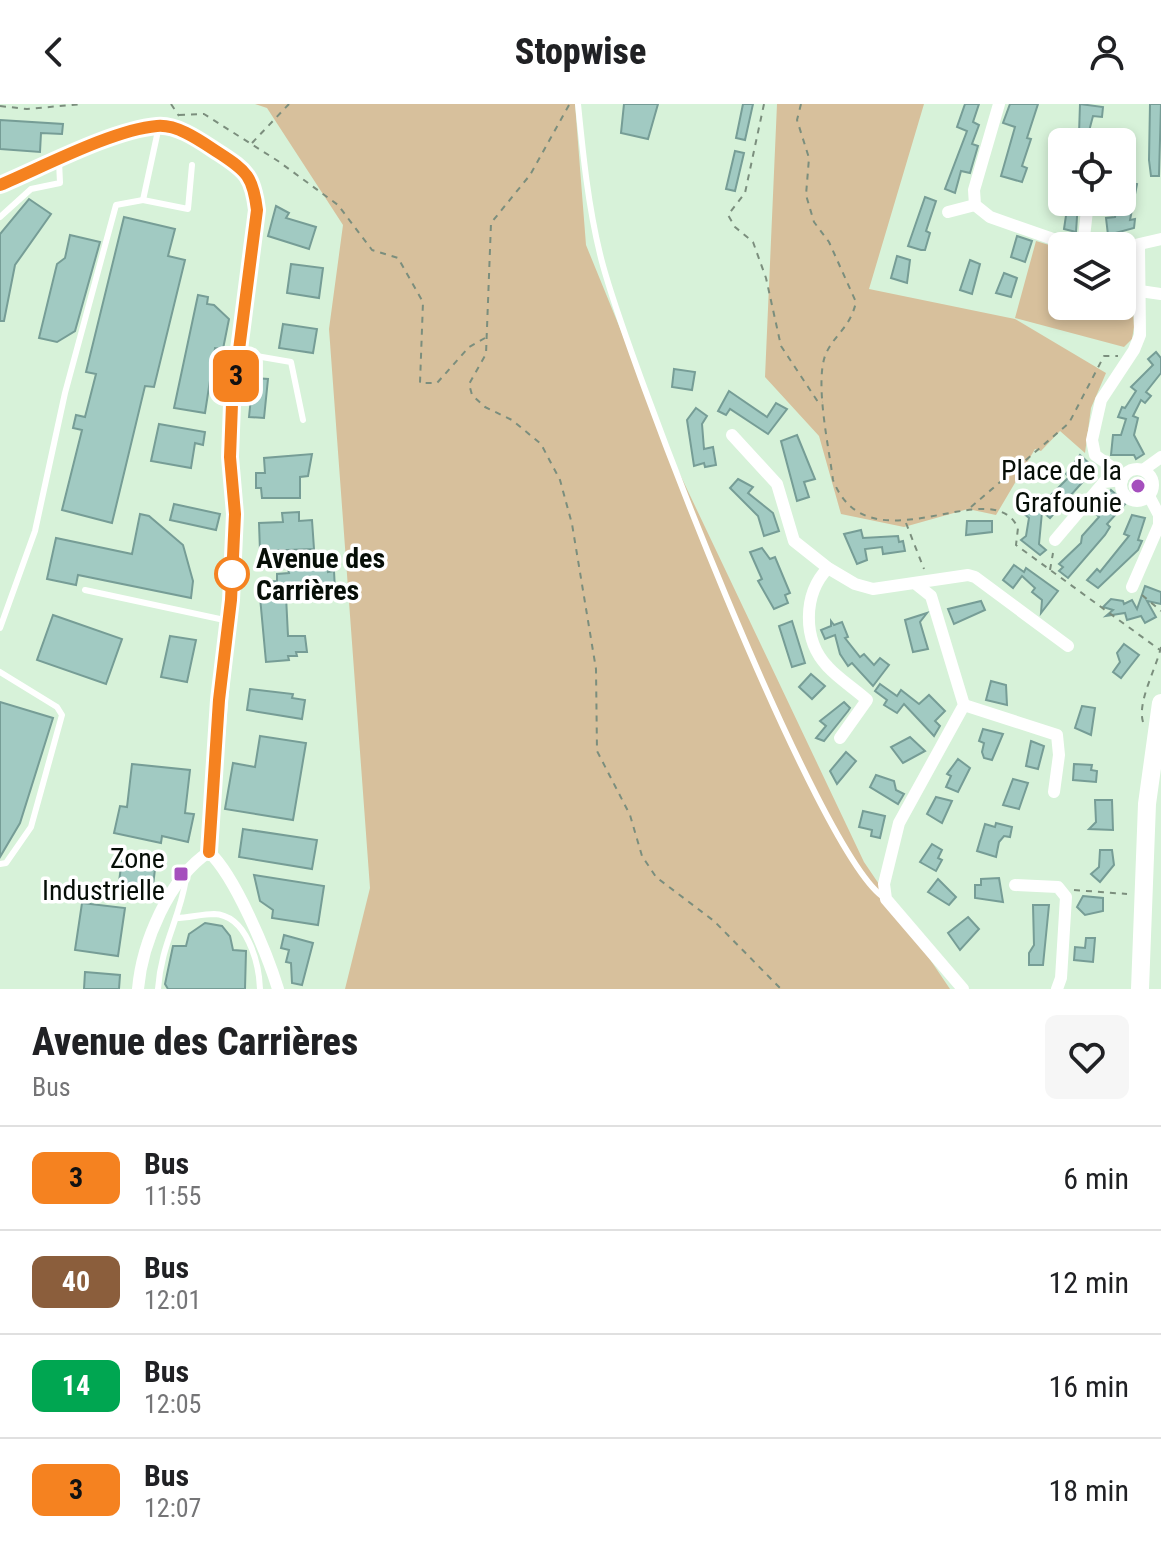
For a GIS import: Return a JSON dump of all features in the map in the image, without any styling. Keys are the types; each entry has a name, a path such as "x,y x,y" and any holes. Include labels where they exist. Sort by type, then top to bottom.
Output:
{"main road":[{"path":"1140,985 1137,894 1161,703"}],"street":[{"path":"999,104 974,190 975,205 990,217 1048,237"},
{"path":"0,185 116,137 159,126 180,131 242,167 255,185 257,210 231,444 235,514 209,852 186,875 149,936 138,989"},
{"path":"948,212 975,205"},
{"path":"1136,246 1161,239"},
{"path":"1123,478 1095,455 1092,440 1101,400 1140,335 1139,245"},
{"path":"1140,291 1161,294"},
{"path":"732,435 777,484 794,541 828,568 855,584 873,589 968,575 984,581 1068,646"},
{"path":"1055,540 1104,482 1123,478 1133,470 1143,470 1161,457"},
{"path":"1132,587 1159,525 1159,515 1149,496 1153,481 1143,470"},
{"path":"1123,478 1123,491 1129,499 1140,501 1149,496"},
{"path":"828,568 809,598 810,624 827,667 867,700 840,738"},
{"path":"931,596 942,579"},
{"path":"922,583 931,596 964,705 899,823 884,884 886,899 963,989"},
{"path":"964,705 1057,735 1059,755 1054,792"},
{"path":"209,852 219,861 243,908 270,962 278,989"},
{"path":"1015,885 1058,887 1066,897 1061,978 1057,989"}],"lane":[{"path":"578,104 584,163 600,255 694,515 828,820 864,877 886,899"},
{"path":"143,200 159,126"},
{"path":"0,217 31,189 60,183 59,161"},
{"path":"0,628 35,531 65,393 116,205 143,200 188,209 192,165"},
{"path":"239,353 291,362 303,420"},
{"path":"85,590 229,621"},
{"path":"0,672 57,707 62,715 31,827 6,863 0,864"},
{"path":"158,989 160,958 176,918 186,875"},
{"path":"176,918 217,914 237,923 257,960 260,989"}],"path":[{"path":"0,106 27,109 83,104"},
{"path":"251,144 289,104"},
{"path":"569,104 530,175 491,223 486,354 469,384 472,395 485,407 512,420 541,444 560,480 572,524 596,669 597,751 630,815 642,856 656,877 714,921 781,989"},
{"path":"764,104 745,193 728,215 735,227 753,242 766,278 781,346 818,402 825,402"},
{"path":"801,104 797,120 809,158 806,195 814,222 829,242 856,302 845,331 824,358 833,480 839,495 851,508 870,517 906,523 971,507 1069,423 1104,356 1113,354 1127,360"},
{"path":"179,115 204,114 251,144 338,205 372,250 398,258 423,302 420,383 437,383 469,347 486,338"},
{"path":"971,507 1015,521 1016,545 1160,650"},
{"path":"906,523 922,583"},
{"path":"1050,570 1055,540"},
{"path":"1132,587 1161,611"},
{"path":"1062,892 1137,894"}],"shaded area":[{"path":"255,104 575,104 586,245 677,468 864,862 950,989 345,989 370,888 329,329 343,225 267,108"},
{"path":"777,104 924,104 869,289 1015,319 1106,373 1091,408 1085,453 1060,431 1041,451 1035,449 996,515 968,509 904,527 841,514 819,436 765,377"},
{"path":"1036,241 1048,245 1048,320 1134,320 1134,327 1132,339 1124,347 1015,318"}],"building":[{"path":"624,104 658,104 648,139 621,133"},
{"path":"743,104 753,104 745,140 736,138"},
{"path":"965,104 979,104 973,122 979,125 972,144 978,146 970,173 961,171 955,193 945,189 967,131 957,127"},
{"path":"1010,104 1038,104 1027,138 1031,139 1022,166 1027,168 1022,182 1001,176 1015,127 1003,123"},
{"path":"1080,104 1103,107 1102,117 1093,116 1090,128 1079,128"},
{"path":"1150,104 1161,104 1159,176 1151,176 1149,160"},
{"path":"0,120 63,124 62,134 41,133 40,152 0,149"},
{"path":"735,151 744,153 735,191 726,189"},
{"path":"925,197 936,201 926,231 930,233 925,250 921,250 908,246"},
{"path":"29,199 51,214 15,265 4,321 0,321 0,234"},
{"path":"276,206 289,213 286,218 316,227 309,249 268,236"},
{"path":"1066,216 1077,216 1076,232 1064,229"},
{"path":"1131,216 1130,220 1135,219 1134,228 1108,232 1106,218"},
{"path":"124,217 175,229 168,256 185,260 154,387 145,386 112,523 62,510 82,430 73,428 76,415 85,417 96,374 86,372"},
{"path":"70,235 100,242 75,331 57,342 39,338 57,264 65,258"},
{"path":"1017,236 1032,241 1025,262 1011,257"},
{"path":"897,256 910,260 907,283 891,278"},
{"path":"970,260 980,264 972,294 960,290"},
{"path":"291,264 323,268 319,298 287,293"},
{"path":"1004,273 1017,278 1011,297 996,293"},
{"path":"198,295 208,297 207,304 214,305 229,319 223,349 215,348 205,413 174,408"},
{"path":"283,324 317,329 313,353 279,348"},
{"path":"1156,352 1161,358 1161,373 1146,392 1151,396 1145,403 1141,400 1133,416 1138,418 1134,435 1144,454 1136,459 1134,455 1111,455 1113,435 1121,435 1126,419 1118,417 1122,407 1125,408 1136,391 1131,387 1153,365 1148,359"},
{"path":"674,369 695,372 692,390 672,387"},
{"path":"253,378 268,379 264,418 249,417"},
{"path":"729,391 767,417 776,403 787,409 768,434 730,409 726,415 718,411"},
{"path":"696,408 707,416 702,424 704,449 713,447 716,465 705,467 704,463 694,466 687,420"},
{"path":"159,424 205,432 203,445 195,443 191,468 151,461"},
{"path":"797,435 815,479 804,482 809,497 797,501 781,441"},
{"path":"312,454 308,476 300,477 300,498 262,498 261,488 256,488 256,473 265,473 264,458"},
{"path":"1080,455 1090,464 1084,471 1089,475 1050,518 1038,508 1069,477 1066,474"},
{"path":"738,479 753,487 748,493 773,513 779,531 764,536 758,516 730,488"},
{"path":"1111,490 1126,503 1107,524 1110,527 1105,535 1068,578 1059,571 1063,567 1059,564 1081,543 1082,536 1099,517 1097,515 1103,508 1098,505"},
{"path":"1032,503 1042,512 1039,544 1046,550 1040,555 1021,540 1026,536 1029,518 1023,513"},
{"path":"174,504 220,514 216,530 170,520"},
{"path":"299,512 299,521 312,520 314,549 260,551 259,523 283,522 282,513"},
{"path":"140,514 149,516 183,545 193,581 191,598 78,575 76,585 47,579 56,538 132,554"},
{"path":"1132,515 1145,518 1138,550 1098,588 1087,580 1097,569 1100,572 1129,536 1124,534"},
{"path":"967,521 992,521 992,532 966,535"},
{"path":"861,530 863,538 898,536 899,542 903,541 905,551 883,554 882,547 865,549 867,560 857,564 844,534"},
{"path":"762,548 770,559 775,557 790,593 785,595 788,603 774,609 758,581 762,579 750,552"},
{"path":"1014,565 1024,572 1026,568 1058,591 1041,613 1042,600 1032,592 1035,588 1022,576 1013,588 1003,580"},
{"path":"328,567 328,572 334,571 335,590 330,590 330,594 286,596 288,636 305,636 307,652 296,652 297,656 288,656 289,660 266,662 260,597 266,597 265,582 277,581 277,574 289,573 288,569"},
{"path":"1145,586 1161,592 1161,604 1147,601 1156,617 1145,623 1141,616 1127,620 1125,613 1106,616 1113,610 1103,607 1111,599 1123,601 1124,604 1132,600 1137,609"},
{"path":"981,601 985,610 954,624 948,609"},
{"path":"927,613 920,622 928,649 913,652 905,620"},
{"path":"53,615 122,639 106,684 37,660"},
{"path":"792,621 805,663 792,667 779,626"},
{"path":"831,621 834,625 842,622 848,637 845,638 860,657 864,654 874,665 880,658 889,665 873,686 852,663 848,666 840,654 835,635 825,639 821,630 831,626"},
{"path":"170,636 196,640 187,682 161,677"},
{"path":"1124,644 1139,655 1121,678 1113,672 1120,662 1117,653"},
{"path":"811,674 825,686 812,699 799,687"},
{"path":"991,681 1006,685 1007,705 986,700"},
{"path":"880,684 897,696 901,690 919,704 929,695 945,711 935,721 940,726 934,736 904,704 897,713 884,705 887,700 875,691"},
{"path":"250,689 293,694 292,698 305,700 302,719 247,710"},
{"path":"0,702 53,718 20,823 0,857"},
{"path":"844,702 850,708 848,711 824,741 816,738 826,726 820,721"},
{"path":"1082,706 1095,708 1091,735 1075,728"},
{"path":"983,729 1003,734 992,760 984,758 982,752 984,743 979,741"},
{"path":"260,736 306,743 293,820 225,809 233,763 255,767"},
{"path":"910,737 925,751 903,763 891,747"},
{"path":"1031,741 1044,746 1038,769 1026,766"},
{"path":"846,752 856,761 837,784 830,771"},
{"path":"958,759 970,768 958,792 946,787 951,776 947,774"},
{"path":"132,764 190,770 185,813 194,814 188,842 162,836 161,843 114,833 120,806 127,807"},
{"path":"1074,764 1092,765 1091,770 1097,771 1096,782 1073,780"},
{"path":"876,775 894,781 896,790 904,794 898,804 870,787"},
{"path":"1013,779 1028,783 1019,809 1003,805"},
{"path":"936,797 952,801 942,823 927,814"},
{"path":"1095,800 1112,800 1113,830 1089,829 1096,822"},
{"path":"863,811 885,816 880,838 871,836 872,830 859,827"},
{"path":"996,823 1012,827 1010,837 1004,836 999,842 996,857 977,851 985,824 995,827"},
{"path":"243,829 317,840 312,869 239,857"},
{"path":"932,844 942,850 938,858 942,860 936,871 920,862"},
{"path":"1100,850 1112,850 1114,865 1100,882 1091,874 1099,867"},
{"path":"122,859 149,863 155,869 152,894 126,891 127,884 119,882"},
{"path":"254,875 324,886 318,925 272,918 273,910 260,901"},
{"path":"999,878 1003,902 975,898 975,885 981,885 981,879"},
{"path":"938,879 956,897 949,905 928,892"},
{"path":"1083,896 1103,898 1103,911 1085,915 1077,907"},
{"path":"82,903 125,908 118,956 75,950"},
{"path":"1033,905 1049,905 1043,965 1029,965 1029,953 1034,945"},
{"path":"968,917 979,929 960,950 948,933"},
{"path":"205,923 222,926 230,936 233,950 246,951 245,989 168,989 165,984 173,946 186,946 189,934"},
{"path":"284,935 313,943 302,985 292,983 291,963 286,962 289,950 281,948"},
{"path":"1086,938 1095,938 1093,962 1074,960 1075,947 1085,948"},
{"path":"85,972 120,975 119,989 84,989"}],"bus line":[{"name":"3","path":"0,185 116,137 159,126 180,131 202,142 242,167 255,185 257,210 232,404 230,457 235,514 231,600 219,700 209,852"}],"place":[{"name":"Place de la Grafounie","path":"1138,486"},
{"name":"Avenue des Carrières","path":"232,574"},
{"name":"Zone Industrielle","path":"181,874"}]}
